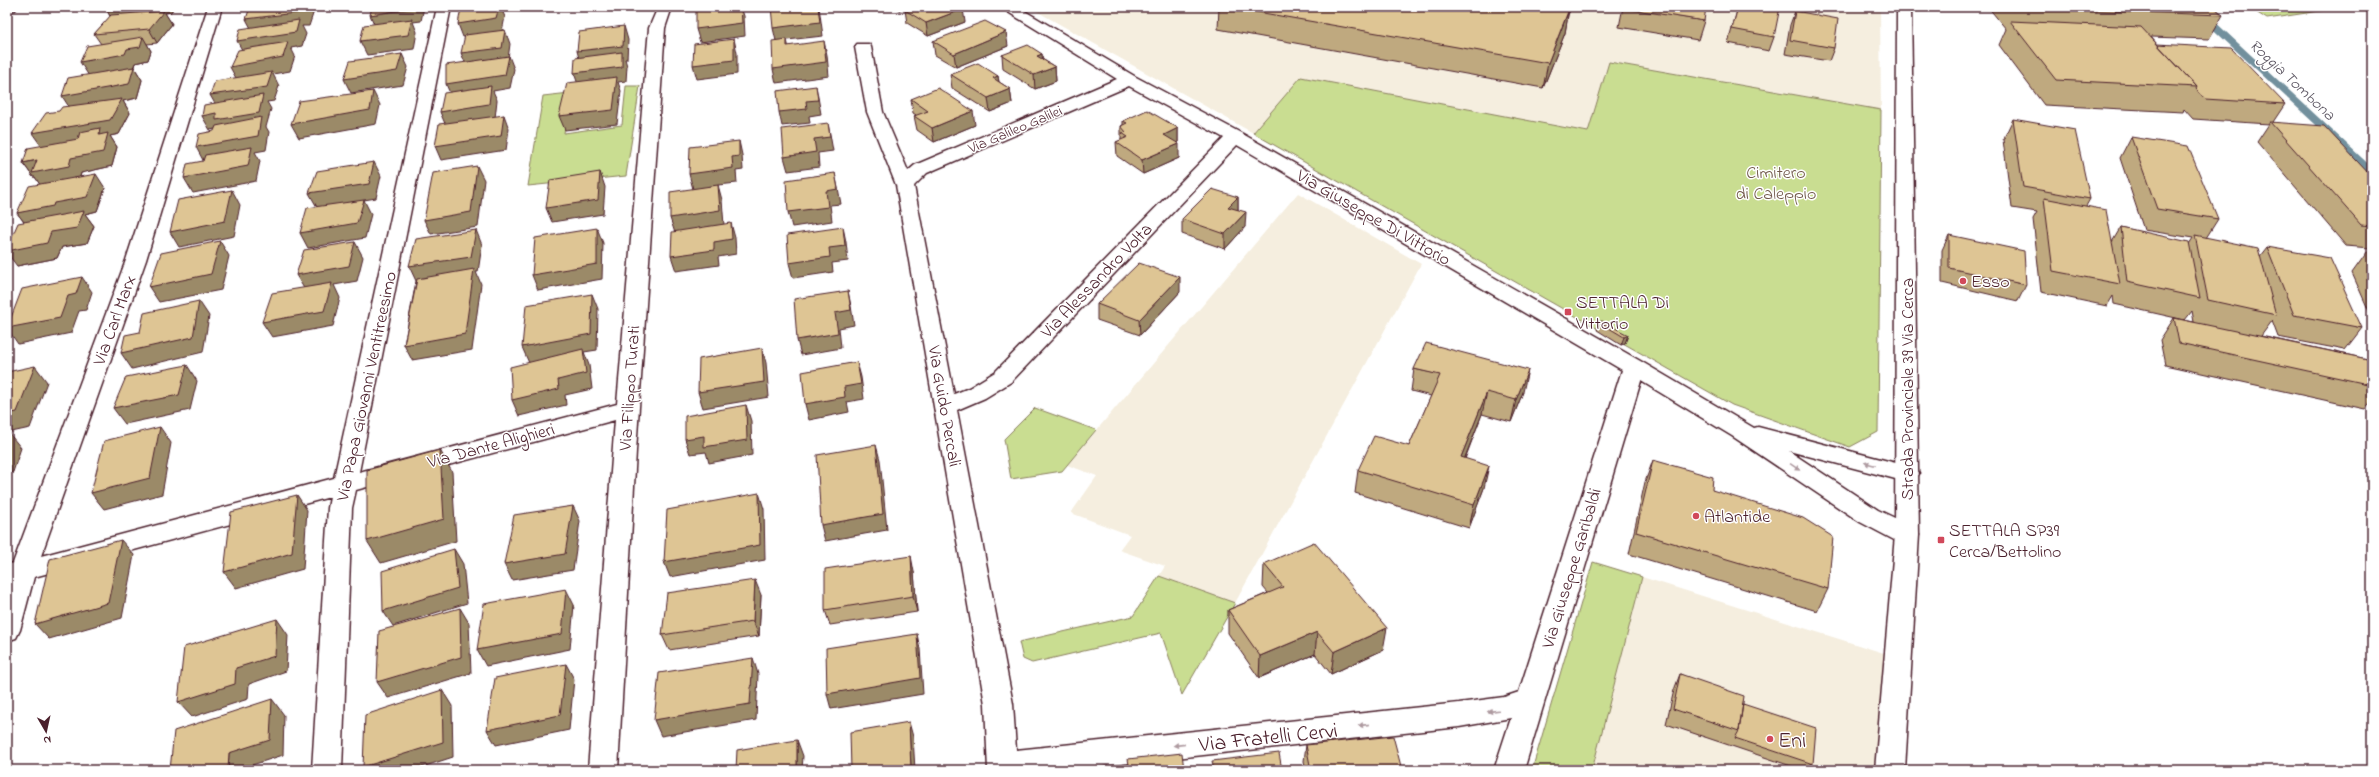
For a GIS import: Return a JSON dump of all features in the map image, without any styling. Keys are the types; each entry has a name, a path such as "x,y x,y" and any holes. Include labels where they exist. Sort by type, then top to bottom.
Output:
{"street":[{"name":"Via Carl Marx","path":"7,630 15,572 136,260 215,7"},
{"name":"Via Papa Giovanni Ventitreesimo","path":"328,770 340,508 444,7"},
{"name":"Via Filippo Turati","path":"603,770 627,409 657,28 665,7"},
{"name":"Via Giuseppe Di Vittorio","path":"1007,7 1130,80 1235,137 1634,367 1740,430 1869,516 1907,534"},
{"name":"Strada Provinciale 39 Via Cerca","path":"1890,770 1907,534 1904,7"},
{"name":"Via Guido Percali","path":"863,47 874,112 905,185 999,704 1004,767"},
{"name":"Via Galileo Galilei","path":"905,185 921,169 1130,80"},
{"name":"Via Alessandro Volta","path":"945,406 977,394 1003,377 1235,137"},
{"name":"Via Giuseppe Garibaldi","path":"1509,770 1634,367"},
{"name":"Via Dante Alighieri","path":"15,572 627,409"},
{"name":"Via Giuseppe Di Vittorio","path":"1740,430 1907,474"},
{"name":"Via Fratelli Cervi","path":"1004,767 1504,710 1530,700"}],"shaded area":[{"path":"1029,7 1880,7 1881,110 1610,62 1588,132 1301,77 1253,133"},
{"path":"1298,193 1421,264 1235,603 1159,576 1165,566 1119,550 1130,535 1071,513 1097,476 1067,465"},
{"path":"1642,577 1890,655 1881,770 1592,770"}],"green space":[{"path":"2248,7 2346,7 2267,19"},
{"name":"Cimitero di Caleppio","path":"1609,62 1881,110 1878,432 1850,447 1732,405 1253,133 1301,77 1588,132"},
{"path":"626,86 640,86 626,176 528,186 543,96 570,93 564,133 622,125"},
{"path":"1035,408 1096,430 1062,471 1011,479 1004,439"},
{"path":"1593,562 1642,577 1592,770 1532,770"},
{"path":"1159,576 1235,603 1182,695 1161,633 1032,663 1023,659 1019,642 1133,616"}],"building":[{"path":"250,7 305,7 303,12 246,19"},
{"path":"372,7 416,7 416,8 370,15"},
{"path":"499,7 496,18 458,24 461,8"},
{"path":"741,7 742,23 696,29 696,8"},
{"path":"771,7 818,7 820,22 773,28"},
{"path":"912,7 960,7 963,9 926,23 905,10"},
{"path":"1229,7 1558,7 1569,9 1548,63"},
{"path":"1623,7 1706,7 1704,21"},
{"path":"1738,7 1780,7 1774,37 1732,29"},
{"path":"2214,7 2223,15 2019,8"},
{"path":"164,11 149,29 94,34 111,15"},
{"path":"1795,11 1838,19 1834,48 1790,40"},
{"path":"412,19 408,35 360,41 364,25"},
{"path":"299,20 296,32 237,41 240,29"},
{"path":"985,21 1006,32 954,54 933,41"},
{"path":"2010,21 2141,27 2197,87 2056,80"},
{"path":"624,26 623,46 577,51 579,32"},
{"path":"505,30 502,48 461,53 465,35"},
{"path":"143,37 140,47 127,49 125,54 80,62 87,46"},
{"path":"734,39 734,60 693,65 694,44"},
{"path":"787,39 787,46 824,41 826,62 773,69 772,41"},
{"path":"288,42 283,57 230,67 238,50"},
{"path":"2157,44 2231,48 2285,104 2205,99 2196,89 2197,87"},
{"path":"1028,45 1042,54 1037,56 1055,67 1034,75 1002,55"},
{"path":"622,52 622,67 574,73 575,58"},
{"path":"402,54 397,71 344,79 350,61"},
{"path":"509,56 505,75 446,84 446,65"},
{"path":"978,63 998,76 993,78 1010,89 988,98 950,74"},
{"path":"134,67 129,84 62,96 68,78"},
{"path":"272,72 267,87 210,95 215,81"},
{"path":"617,77 613,110 559,116 567,83"},
{"path":"491,86 489,104 440,112 444,93"},
{"path":"816,86 818,100 806,101 807,109 779,112 777,91"},
{"path":"938,88 973,111 932,128 914,116 928,111 911,99"},
{"path":"373,91 370,110 291,124 299,101"},
{"path":"263,95 259,113 216,120 216,113 202,116 204,105"},
{"path":"122,99 110,120 32,133 46,113 59,111 62,107"},
{"path":"1147,110 1178,128 1164,135 1179,144 1142,160 1116,142 1128,137 1122,133 1126,132 1121,126 1127,123 1123,121"},
{"path":"504,115 501,136 435,146 439,124"},
{"path":"261,117 258,136 196,147 199,134 214,131 216,126"},
{"path":"2013,119 2075,130 2090,199 2023,187"},
{"path":"2270,122 2324,126 2372,177 2372,226 2361,225"},
{"path":"828,123 830,137 814,139 816,152 784,157 782,129"},
{"path":"100,128 99,135 108,133 103,152 71,158 69,166 32,173 37,160 23,163 28,148 78,139 80,132"},
{"path":"2131,137 2188,146 2218,219 2157,209"},
{"path":"739,141 739,156 732,157 733,168 689,174 690,147"},
{"path":"252,147 248,166 184,178 187,164 203,161 205,155"},
{"path":"374,162 369,184 309,193 317,171"},
{"path":"477,166 471,212 424,220 433,173"},
{"path":"600,172 598,200 546,208 550,180"},
{"path":"835,173 838,189 826,191 828,207 788,212 786,180"},
{"path":"96,174 87,197 54,203 53,206 17,213 29,186"},
{"path":"718,185 720,210 670,218 670,192"},
{"path":"1212,189 1238,197 1228,207 1246,212 1225,234 1182,219"},
{"path":"232,190 225,221 170,232 178,200"},
{"path":"2044,198 2106,210 2120,284 2053,271"},
{"path":"364,200 357,223 300,233 307,208"},
{"path":"84,211 77,228 51,232 47,243 7,251 18,223"},
{"path":"731,223 732,239 714,242 714,250 671,256 672,232"},
{"path":"843,227 845,246 829,248 830,257 789,263 787,235"},
{"path":"2121,227 2189,242 2200,298 2127,282"},
{"path":"597,228 597,264 532,275 535,238"},
{"path":"476,230 471,257 409,266 416,239"},
{"path":"1949,235 2024,251 2026,285 1949,268"},
{"path":"2195,235 2258,248 2276,315 2208,300"},
{"path":"220,241 211,274 149,287 161,253"},
{"path":"355,242 349,266 296,275 304,250"},
{"path":"2267,247 2330,258 2362,328 2294,315"},
{"path":"1139,263 1180,277 1139,320 1097,304"},
{"path":"474,269 465,334 404,345 417,279"},
{"path":"82,277 76,294 68,296 60,318 7,328 22,289"},
{"path":"332,283 324,311 262,322 272,293"},
{"path":"848,291 851,310 835,313 838,333 797,340 794,299"},
{"path":"592,294 591,334 522,347 526,305"},
{"path":"199,301 193,337 121,353 125,335 140,332 144,313"},
{"path":"2174,318 2372,360 2372,385 2179,343"},
{"path":"1602,321 1628,335 1624,337 1599,322"},
{"path":"1426,343 1528,370 1516,400 1487,392 1461,457 1489,466 1474,505 1358,470 1374,436 1409,446 1440,375 1414,369"},
{"path":"762,348 764,382 698,392 699,359"},
{"path":"583,349 586,373 558,380 559,389 512,400 510,367"},
{"path":"857,362 861,384 844,387 845,397 805,404 802,372"},
{"path":"187,365 179,395 113,408 126,377"},
{"path":"35,366 17,412 7,414 7,372"},
{"path":"746,405 747,440 704,447 704,436 685,439 685,416"},
{"path":"160,427 150,478 91,493 104,441"},
{"path":"876,445 883,514 821,525 817,455"},
{"path":"440,450 444,519 367,541 367,470"},
{"path":"1653,460 1713,477 1712,490 1803,518 1833,537 1828,589 1636,532"},
{"path":"759,493 760,545 664,562 667,510"},
{"path":"297,495 292,553 224,572 231,512"},
{"path":"573,506 565,554 504,564 514,515"},
{"path":"121,540 108,603 35,624 50,559"},
{"path":"1314,542 1387,628 1334,652 1317,632 1260,656 1228,610 1283,587 1264,564"},
{"path":"454,549 458,588 383,611 382,571"},
{"path":"911,556 913,596 825,610 825,569"},
{"path":"755,580 753,621 662,635 667,593"},
{"path":"566,589 562,634 477,650 484,604"},
{"path":"460,608 461,657 377,682 379,631"},
{"path":"277,619 275,656 236,668 235,684 178,702 184,647"},
{"path":"917,634 920,678 827,694 826,648"},
{"path":"753,658 750,704 654,720 659,673"},
{"path":"566,664 560,715 487,730 495,678"},
{"path":"1680,674 1744,696 1739,731 1673,709"},
{"path":"442,690 443,742 363,767 365,715"},
{"path":"272,699 270,740 229,753 228,770 170,770 174,731"},
{"path":"1743,704 1816,728 1813,764 1735,738 1739,731"},
{"path":"909,722 911,770 851,770 850,732"},
{"path":"1393,736 1402,770 1311,770 1306,745"},
{"path":"797,740 797,770 736,770 737,750"},
{"path":"1182,753 1184,770 1130,770 1128,759"},
{"path":"1279,753 1282,770 1214,770 1212,761"}],"waterway":[{"name":"Roggia Tombona","path":"2194,7 2372,172"}],"place":[{"name":"Esso","path":"1963,281"},
{"name":"SETTALA Di Vittorio","path":"1568,312"},
{"name":"Atlantide","path":"1696,516"},
{"name":"SETTALA SP39 Cerca/Bettolino","path":"1941,540"},
{"name":"Eni","path":"1770,739"}]}
